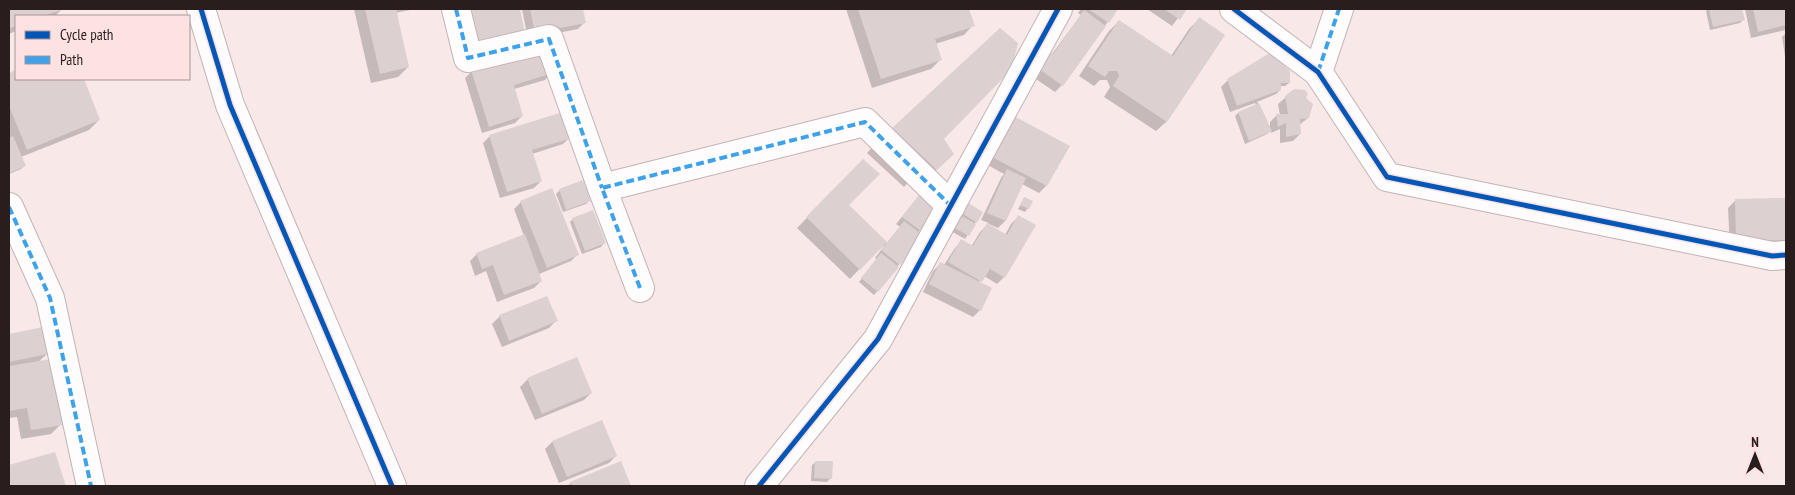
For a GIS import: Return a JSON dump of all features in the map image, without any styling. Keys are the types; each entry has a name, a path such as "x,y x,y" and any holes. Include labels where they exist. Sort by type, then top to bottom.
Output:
{"street":[{"path":"201,9 230,105 392,486"},
{"path":"456,9 468,58 549,38 602,188 640,288"},
{"path":"759,486 878,340 1058,9"},
{"path":"1234,9 1318,72 1387,177 1772,256 1786,255"},
{"path":"1318,72 1339,9"},
{"path":"602,188 865,122 951,206"},
{"path":"9,207 50,298 91,486"}],"building":[{"path":"9,9 64,9 46,15 15,15 15,26 9,28"},
{"path":"365,9 396,9 409,67 380,74"},
{"path":"466,9 520,9 526,38 474,48"},
{"path":"530,9 583,9 586,23 535,33"},
{"path":"858,9 969,9 975,26 935,39 942,60 881,79"},
{"path":"1088,9 1118,9 1109,23"},
{"path":"1164,9 1187,9 1180,20"},
{"path":"1709,9 1742,9 1745,20 1713,27"},
{"path":"1753,9 1786,9 1786,25 1758,32"},
{"path":"1084,10 1106,26 1063,86 1036,67 1048,50 1053,54"},
{"path":"1199,17 1225,35 1167,122 1113,86 1119,76 1117,71 1109,71 1105,77 1088,66 1119,20 1173,56"},
{"path":"1000,28 1018,43 1011,70 944,139 954,154 937,170 892,128"},
{"path":"545,47 553,73 514,85 523,116 489,127 471,70"},
{"path":"1268,54 1275,57 1290,71 1290,83 1281,83 1281,90 1237,106 1227,79"},
{"path":"15,70 15,80 84,80 100,120 27,150 9,106 9,73"},
{"path":"1294,89 1305,90 1308,94 1306,98 1313,104 1309,118 1300,119 1301,134 1286,137 1286,123 1278,127 1276,114 1288,114 1285,96"},
{"path":"1259,103 1272,131 1249,141 1238,112"},
{"path":"563,112 572,138 532,150 542,181 507,192 489,135"},
{"path":"1012,115 1070,146 1047,186 990,156"},
{"path":"13,136 26,166 9,173 9,138"},
{"path":"863,159 880,174 849,205 887,242 860,270 806,217"},
{"path":"1007,169 1026,178 1006,221 987,213"},
{"path":"583,180 591,201 566,210 559,189"},
{"path":"925,187 944,202 921,231 902,217"},
{"path":"552,188 579,255 547,268 520,201"},
{"path":"1024,197 1033,201 1029,209 1020,205"},
{"path":"960,198 983,212 977,223 954,208"},
{"path":"1786,198 1786,240 1736,242 1735,199"},
{"path":"593,210 606,243 585,251 572,218"},
{"path":"958,214 976,224 969,236 951,226"},
{"path":"1018,215 1036,225 1005,278 990,269 982,282 948,262 961,239 973,246 987,223 1007,235"},
{"path":"904,221 924,236 900,265 881,250"},
{"path":"525,234 542,281 504,295 493,265 482,269 476,253"},
{"path":"881,253 899,267 878,292 861,278"},
{"path":"940,262 992,288 981,311 929,284"},
{"path":"547,296 558,321 509,341 499,315"},
{"path":"43,327 48,354 9,362 9,334"},
{"path":"577,357 592,393 542,414 527,378"},
{"path":"51,359 63,425 31,430 27,408 9,411 9,366"},
{"path":"602,420 617,456 567,477 552,441"},
{"path":"55,452 66,486 9,486 9,465"},
{"path":"621,461 631,486 572,486 570,482"},
{"path":"815,461 833,461 832,479 814,478"}],"marked path":[{"path":"456,9 468,58 549,39 602,188"},
{"path":"1318,72 1339,9"},
{"path":"640,288 602,188 865,122 951,206"},
{"path":"9,207 50,298 91,486"}],"cycle path":[{"path":"201,9 230,105 392,486"},
{"path":"759,486 878,339 1058,9"},
{"path":"1234,9 1318,72 1387,177 1772,256 1786,255"}]}
